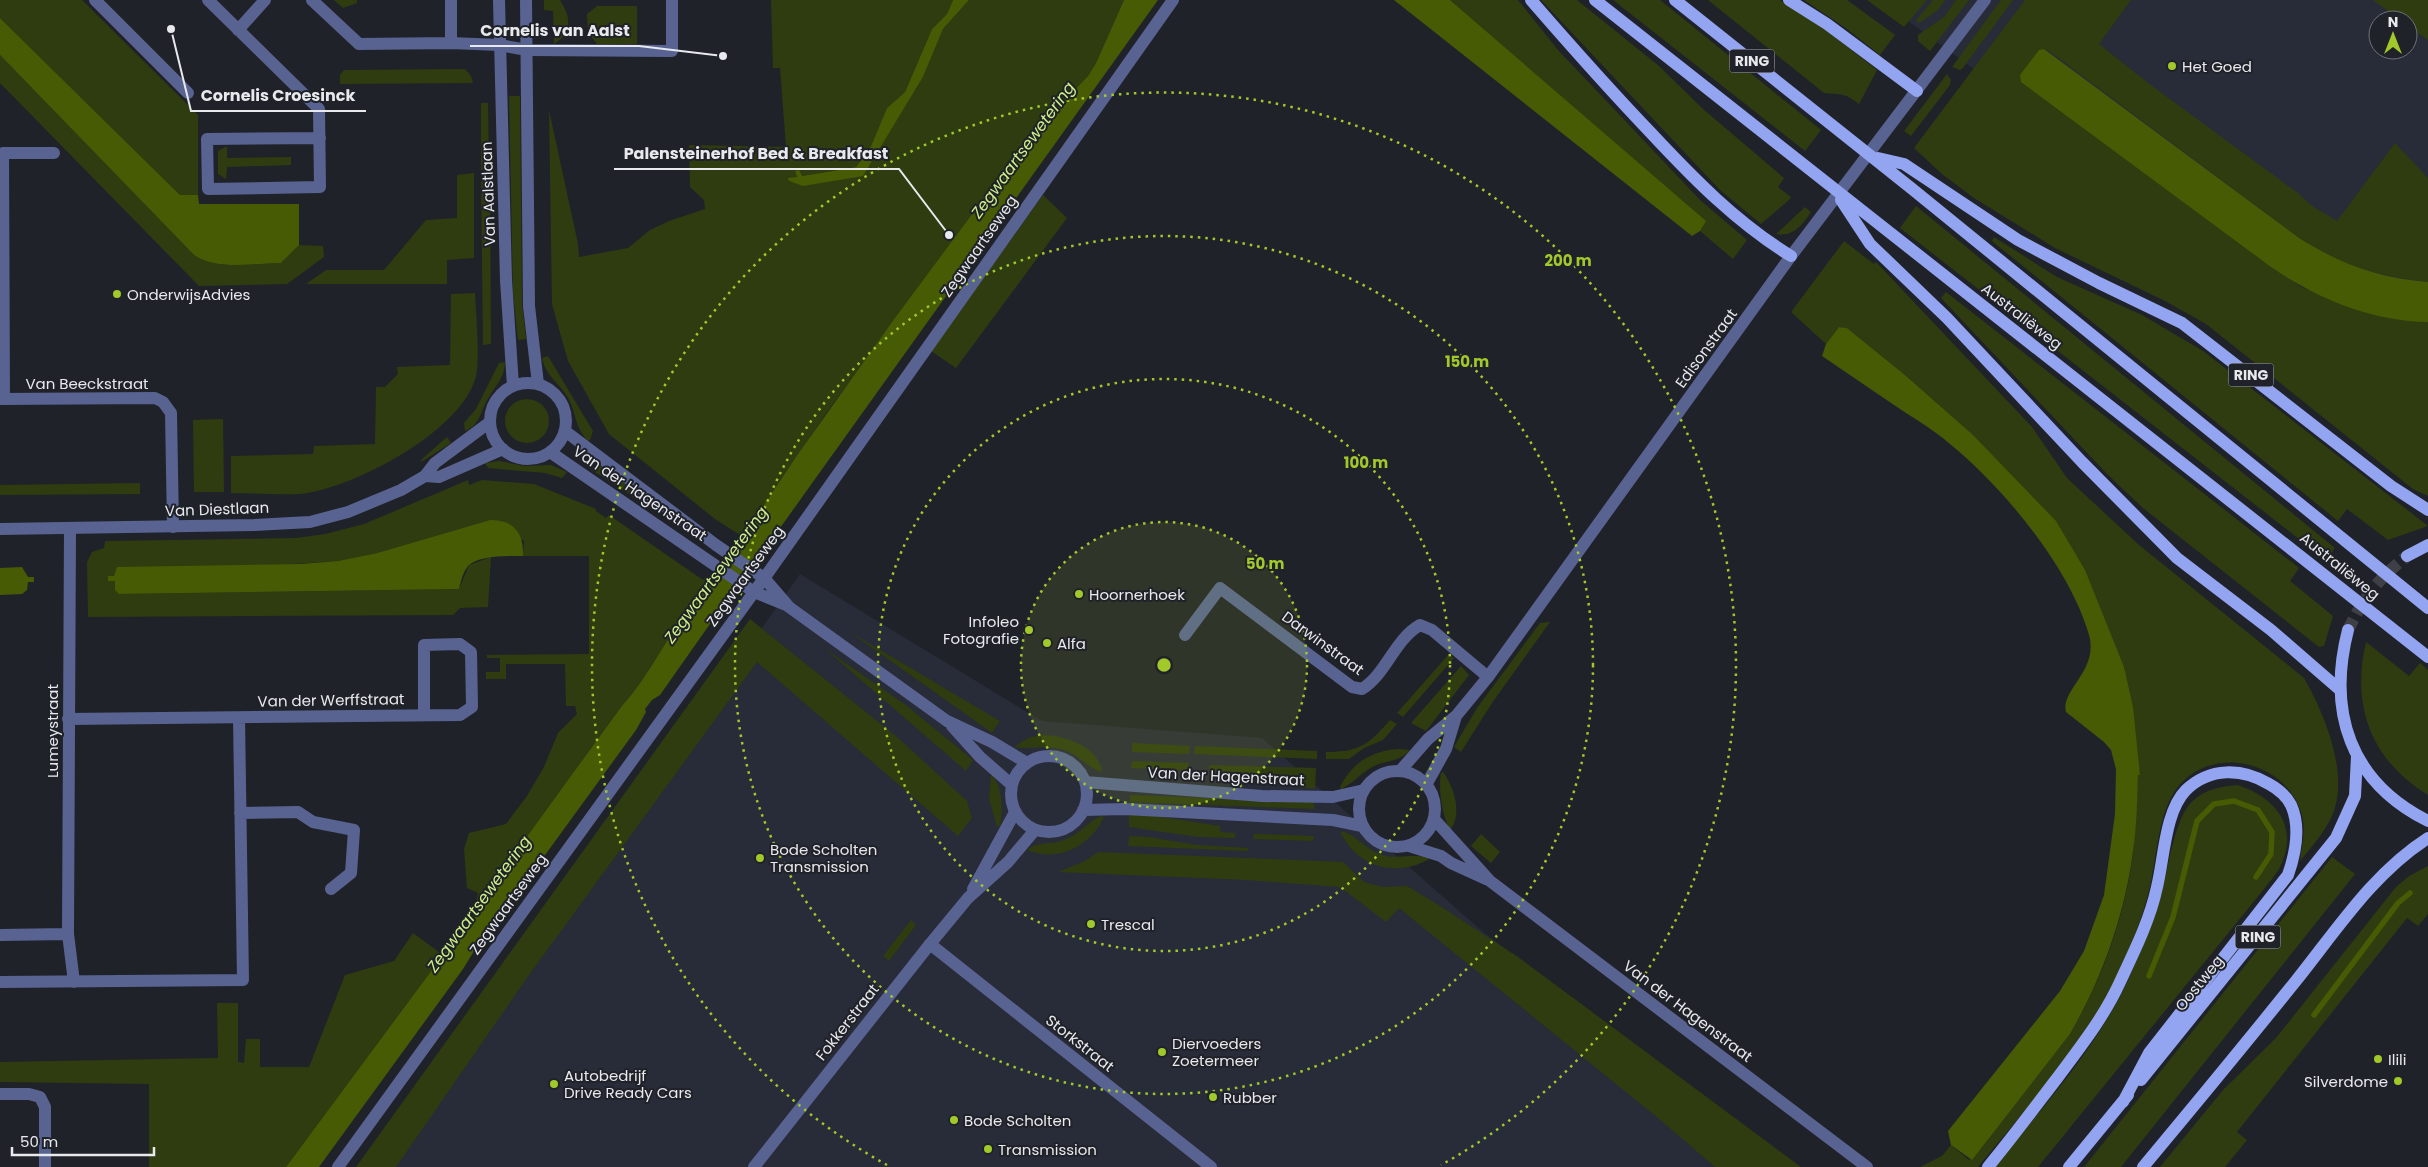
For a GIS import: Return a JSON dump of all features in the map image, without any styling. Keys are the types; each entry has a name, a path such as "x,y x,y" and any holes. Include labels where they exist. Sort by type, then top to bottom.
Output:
{"main road":[{"path":"1531,0 1606,86 1701,186 1765,240 1791,256"},
{"name":"Australiëweg","path":"1596,0 1882,228 2320,570 2428,657"},
{"name":"Australiëweg","path":"1675,0 1873,157 2428,608"},
{"path":"1789,0 1827,24 1917,91"},
{"name":"RING","path":"1873,157 1904,164 2018,240 2099,284 2182,323 2391,486 2428,510"},
{"path":"1836,191 1870,244 1947,318 2082,462 2177,558 2271,630 2339,689"},
{"path":"2407,556 2428,545"},
{"name":"RING","path":"2348,630 2340,659 2339,689 2341,712 2357,756 2379,786 2408,811 2428,821"},
{"name":"Oostweg","path":"2069,1167 2336,838 2355,796 2357,756"},
{"path":"1988,1167 2101,1020 2137,945 2157,888 2172,814 2185,791 2200,780 2220,772 2239,771 2256,776 2283,793 2290,804 2296,825 2296,842 2288,875 2149,1054 2123,1102"},
{"path":"2143,1167 2236,1056 2380,876 2416,844 2428,838"}],"street":[{"path":"95,0 188,94"},
{"path":"208,0 319,109 320,138 320,187 208,189 207,139 320,138"},
{"path":"238,30 265,0"},
{"path":"312,0 359,44 451,42 500,45 527,50 672,51 672,0"},
{"path":"451,0 451,42"},
{"name":"Van Aalstlaan","path":"499,0 506,280 513,386"},
{"path":"526,0 529,306 538,384"},
{"name":"Zegwaartseweg","path":"338,1167 750,590 759,574 1173,0"},
{"name":"Edisonstraat","path":"1400,772 1428,739 1456,716 1488,677 1791,256 1985,0"},
{"name":"Van Beeckstraat","path":"54,153 3,153 2,399 155,398 164,402 170,413 173,527"},
{"path":"521,383 538,384 547,388 561,402 566,416 565,432 559,443 550,452 541,456 520,458 503,449 494,437 490,422 491,413 499,397 513,386 521,383"},
{"name":"Van Diestlaan","path":"0,529 173,527 310,522 348,512 401,490 425,476 435,463 490,422"},
{"name":"Van der Hagenstraat","path":"565,432 716,546 759,574 789,607 947,721 998,745 1027,762"},
{"name":"Van Diestlaan","path":"425,476 439,477 503,449"},
{"name":"Van der Hagenstraat","path":"550,452 707,558 750,590 789,607"},
{"name":"Lumeystraat","path":"70,529 68,934 74,982"},
{"name":"Darwinstraat","path":"1185,635 1220,588 1352,687 1362,689 1375,681 1407,632 1420,625 1432,630 1488,677"},
{"name":"Van der Werffstraat","path":"68,719 460,715 472,706 471,652 460,644 424,645 424,715"},
{"name":"Edisonstraat","path":"1426,785 1446,749 1456,716"},
{"name":"Van der Werffstraat","path":"74,982 243,980 239,718"},
{"name":"Van der Hagenstraat","path":"947,721 980,758 1012,785"},
{"path":"1040,757 1061,758 1078,770 1085,782 1087,796 1084,810 1075,822 1063,830 1049,832 1035,830 1023,822 1015,812 1011,798 1012,785 1017,772 1027,762 1040,757"},
{"path":"1400,772 1415,776 1426,785 1434,801 1434,818 1425,835 1409,846 1395,848 1382,844 1370,837 1362,826 1359,808 1364,790 1380,776 1400,772"},
{"name":"Van der Hagenstraat","path":"1085,782 1262,796 1333,797 1364,790"},
{"path":"1084,810 1126,809 1333,820 1362,826"},
{"path":"240,814 298,812 313,822 354,830 350,873 331,889"},
{"name":"Fokkerstraat","path":"968,898 1015,812"},
{"name":"Van der Hagenstraat","path":"1434,818 1490,881 1867,1167"},
{"name":"Fokkerstraat","path":"754,1167 968,898 1008,862 1035,830"},
{"name":"Van der Hagenstraat","path":"1409,846 1441,856 1451,864 1490,881"},
{"path":"0,935 68,934"},
{"name":"Storkstraat","path":"930,944 1211,1167"},
{"path":"0,982 74,982"},
{"path":"0,1094 29,1094 40,1097 45,1107 45,1167"}],"shaded area":[{"path":"0,0 82,0 198,115 198,195 180,195 0,18"},
{"path":"334,0 357,0 357,3 343,8"},
{"path":"544,0 560,0 568,18 567,30 560,40 554,44 553,11 544,10"},
{"path":"771,0 953,0 947,14 932,29 905,92 887,108 871,146 856,167 801,176 795,171 797,177 789,181 792,182 863,175 923,77 943,29 969,0 1124,0 1096,63 1088,76 1030,136 825,415 743,537 715,519 609,434 568,361 552,304 549,110 578,244 579,257 628,248 650,230 669,221 705,209 704,200 690,187 689,145 786,147 780,68 773,68"},
{"path":"1450,0 1518,0 1558,50 1700,200 1747,240 1733,259 1700,231 1705,221"},
{"path":"1541,0 1577,0 1659,66 1703,109 1784,178 1778,187 1791,197 1789,200 1761,224 1720,190"},
{"path":"1613,0 1660,0 1821,130 1805,151"},
{"path":"1708,0 1780,0 1819,25 1877,70 1859,104 1846,96 1824,93"},
{"path":"1804,0 1847,0 1895,35 1880,55 1847,29"},
{"path":"1867,0 1927,0 1904,27"},
{"path":"1879,0 2428,0 2428,333 2268,283"},
{"path":"1933,0 1945,0 1937,11 1919,23 1916,20"},
{"path":"1956,0 1969,0 1930,51 1918,41 1918,35 1944,17"},
{"path":"2001,0 2013,0 1963,68 1960,70 1952,67"},
{"path":"2025,0 2131,0 2099,44 2148,83 2298,193 2312,206 2337,221 2395,143 2428,178 2428,282 2375,273 2346,263 2299,238 2049,51 2044,49 2022,82 2301,287 2383,317 2428,322 2428,496 2413,489 2206,324 2165,301 2055,248 1974,198 1942,174 1914,148"},
{"path":"2373,0 2428,0 2428,40 2418,33 2418,10 2386,10"},
{"path":"597,6 637,6 637,44 597,44 588,33 587,14"},
{"path":"0,55 194,255 203,260 225,265 281,263 299,245 323,246 324,257 287,284 199,286 0,83"},
{"path":"465,69 471,76 473,83 340,84 340,75 344,70"},
{"path":"1947,74 1951,80 1950,85 1911,136 1904,131"},
{"path":"509,96 520,96 522,304 526,339 518,340 513,292"},
{"path":"481,103 488,103 489,170 481,170"},
{"path":"227,146 227,158 291,157 291,165 227,167 226,179 218,174 218,151"},
{"path":"474,173 474,258 447,260 447,284 306,284 326,270 384,270 426,220 457,218 457,175"},
{"path":"490,173 491,344 483,345 481,174"},
{"path":"1043,195 1067,218 956,368 931,351"},
{"path":"1916,206 2335,548 2326,560 1900,228"},
{"path":"1805,207 1811,212 1797,229 1788,234 1776,234"},
{"path":"1994,237 2057,277 2142,315 2203,351 2428,526 2388,540 2347,509 2338,521 1992,241"},
{"path":"1844,241 1874,264 1876,262 2032,427 2067,478 2139,545 2304,678 2327,728 2337,767 2338,786 2336,804 2330,820 2300,861 2304,829 2300,809 2291,792 2277,779 2261,769 2244,764 2225,763 2207,766 2191,775 2177,788 2162,822 2143,912 2114,984 2080,1040 2061,1066 1978,1167 1920,1167 1942,1156 1951,1145 1969,1160 2070,1034 2082,1013 2111,946 2125,899 2134,842 2138,774 2140,775 2124,667 1972,434 1905,375 1847,328 1839,327 1826,344 1791,312"},
{"path":"1946,292 2299,568 2290,581 2333,616 2324,646 2319,647 2143,508 2108,475 1941,298"},
{"path":"475,293 478,347 476,376 467,397 450,417 428,436 403,454 375,469 322,490 300,494 231,493 231,456 313,454 314,446 375,444 376,387 385,387 398,374 397,367 450,365 451,294"},
{"path":"548,356 593,431 588,441 580,430 568,398 544,365 542,358"},
{"path":"505,362 502,377 486,402 477,421 470,429 465,431 464,423 476,409 499,363"},
{"path":"523,399 531,399 543,405 549,421 543,437 531,443 523,443 511,437 505,425 505,417 511,405"},
{"path":"223,419 224,492 194,492 193,420"},
{"path":"447,437 451,443 421,462 421,460"},
{"path":"499,461 525,466 551,465 567,472 562,478 545,473 488,468 485,463"},
{"path":"597,463 640,496 638,500 592,470"},
{"path":"468,480 469,485 482,480 534,484 596,509 606,518 609,515 703,580 706,576 715,580 701,594 677,625 634,692 621,707 528,835 471,923 478,893 467,888 464,849 469,833 506,824 527,796 544,767 558,733 577,714 575,706 566,706 565,664 506,664 506,679 486,679 486,672 500,672 500,658 487,658 487,655 589,654 589,556 523,556 524,541 490,520 377,553 338,561 108,576 115,581 119,594 459,589 469,565 491,557 488,607 460,608 453,615 88,617 87,562 92,552 104,548 105,541 296,538 325,534 364,524"},
{"path":"140,483 140,494 0,495 0,485"},
{"path":"800,574 1042,721 1262,738 1482,931 1788,1167 380,1167"},
{"path":"750,619 897,737 967,801 972,818 958,836 757,662 529,975 396,1167 356,1167"},
{"path":"1550,622 1492,703 1461,752 1454,747 1477,708 1540,623"},
{"path":"850,632 988,714 1000,721 992,733"},
{"path":"2366,642 2409,676 2420,663 2428,670 2428,795 2408,781 2392,765 2379,748 2370,729 2364,709 2361,688"},
{"path":"824,648 907,706 973,760 966,771"},
{"path":"1449,654 1454,658 1403,717 1397,713"},
{"path":"1461,666 1469,675 1426,731 1411,723"},
{"path":"1390,720 1397,724 1383,740 1364,748 1349,759 1326,759 1326,752 1338,752 1363,745"},
{"path":"1045,735 1080,744 1095,756 1100,763 1102,772 1092,768 1075,755 1059,748 1014,747 1030,737"},
{"path":"1132,743 1190,746 1189,754 1132,752"},
{"path":"1195,746 1317,751 1317,759 1194,754"},
{"path":"1398,749 1410,750 1398,759 1374,766 1341,789 1340,787 1350,771 1363,760 1379,752"},
{"path":"1132,761 1189,763 1188,770 1131,768"},
{"path":"1209,765 1316,768 1315,789 1226,778 1226,772 1209,771"},
{"path":"1443,772 1451,785 1456,801 1456,816 1450,830 1441,802 1440,779"},
{"path":"991,775 998,785 1002,806 1000,826 997,827 989,799"},
{"path":"2237,785 2263,797 2273,805 2280,815 2285,826 2287,839 2280,867 2038,1167 1994,1167 2086,1052 2117,1002 2150,928 2160,898 2175,836 2183,814 2199,796 2211,790"},
{"path":"1130,795 1314,802 1314,809 1130,802"},
{"path":"1129,815 1149,815 1220,826 1220,832 1235,833 1235,838 1198,837 1129,827"},
{"path":"1101,816 1104,817 1091,836 1082,844 1072,849 1050,854 1038,854 1027,850 1035,845 1069,838"},
{"path":"1342,831 1369,849 1385,856 1423,856 1429,857 1429,859 1404,868 1379,866 1357,854 1348,845 1341,833"},
{"path":"1254,834 1314,836 1313,841 1253,839"},
{"path":"1481,834 1500,852 1491,863 1471,846"},
{"path":"1129,836 1148,837 1197,845 1248,848 1248,851 1128,846"},
{"path":"1098,852 1343,862 1364,882 1383,887 1407,886 1518,957 1801,1167 1715,1167 1658,1118 1399,908 1386,922 1340,887 1247,880 1058,872 1085,861"},
{"path":"2332,857 2355,874 2121,1167 2084,1167"},
{"path":"2428,866 2428,914 2418,926 2407,918 2237,1132 2247,1140 2225,1167 2160,1167 2223,1090 2276,1038 2396,887 2409,876"},
{"path":"911,920 916,925 889,961 883,956"},
{"path":"413,933 443,955 286,1167 149,1167 149,1084 0,1082 0,1062 218,1058 217,1003 238,1003 238,1062 244,1063 246,1039 260,1039 260,1067 309,1067 345,975 394,961"}],"water":[{"path":"953,0 969,0 943,29 923,77 863,176 803,186 789,181 788,178 797,177 795,171 799,170 802,176 856,167 871,146 887,108 905,92 932,29 947,14"},
{"name":"Zegwaartsewetering","path":"1124,0 1158,0 775,535 758,551 724,604 660,695 652,700 645,709 646,712 636,730 500,917 485,933 463,969 319,1167 286,1167 443,955 481,910 528,835 621,707 634,692 688,609 715,579 798,454 895,318 1030,136 1088,76 1096,63"},
{"path":"1394,0 1450,0 1706,221 1700,231 1692,236"},
{"path":"0,18 180,195 198,195 199,204 299,204 299,245 281,263 225,265 203,260 194,255 0,55"},
{"path":"2044,49 2299,238 2330,255 2360,268 2393,277 2428,282 2428,322 2407,321 2365,313 2345,306 2307,289 2271,267 2021,82 2020,75 2039,50"},
{"path":"1839,327 1847,328 1905,375 1972,434 2056,521 2085,570 2124,667 2133,707 2140,775 2138,775 2135,832 2124,898 2102,969 2070,1034 1972,1160 1951,1145 1948,1131 2060,991 2084,951 2104,895 2115,814 2116,769 2111,750 2104,742 2066,712 2068,696 2085,669 2091,648 2089,635 2080,609 2051,557 2013,506 1971,462 1937,433 1822,356 1826,344"},
{"path":"490,520 505,522 516,529 522,541 523,556 494,557 473,562 465,571 459,589 119,594 115,590 115,581 108,581 108,576 114,576 117,567 300,564 338,561 377,553"},
{"path":"22,567 28,577 34,577 34,582 28,582 27,590 22,594 0,595 0,568"}],"waterway":[{"path":"2149,976 2173,917 2197,821 2214,804 2234,801 2258,810 2272,832 2271,854 2256,877"},
{"path":"2314,1015 2398,903 2410,893"}],"tunnel":[{"path":"2348,630 2360,607 2373,589 2407,556"}],"place":[{"name":"Cornelis Croesinck","path":"171,29"},
{"name":"Cornelis van Aalst","path":"723,56"},
{"name":"Het Goed","path":"2172,66"},
{"name":"Palensteinerhof Bed & Breakfast","path":"949,235"},
{"name":"OnderwijsAdvies","path":"117,294"},
{"name":"Hoornerhoek","path":"1079,594"},
{"name":"Infoleo Fotografie","path":"1029,630"},
{"name":"Alfa","path":"1047,643"},
{"name":"Bode Scholten Transmission","path":"760,858"},
{"name":"Trescal","path":"1091,924"},
{"name":"Diervoeders Zoetermeer","path":"1162,1052"},
{"name":"Ilili","path":"2378,1059"},
{"name":"Silverdome","path":"2398,1081"},
{"name":"Autobedrijf Drive Ready Cars","path":"554,1084"},
{"name":"Rubber","path":"1213,1097"},
{"name":"Bode Scholten","path":"954,1120"},
{"name":"Transmission","path":"988,1149"}]}
